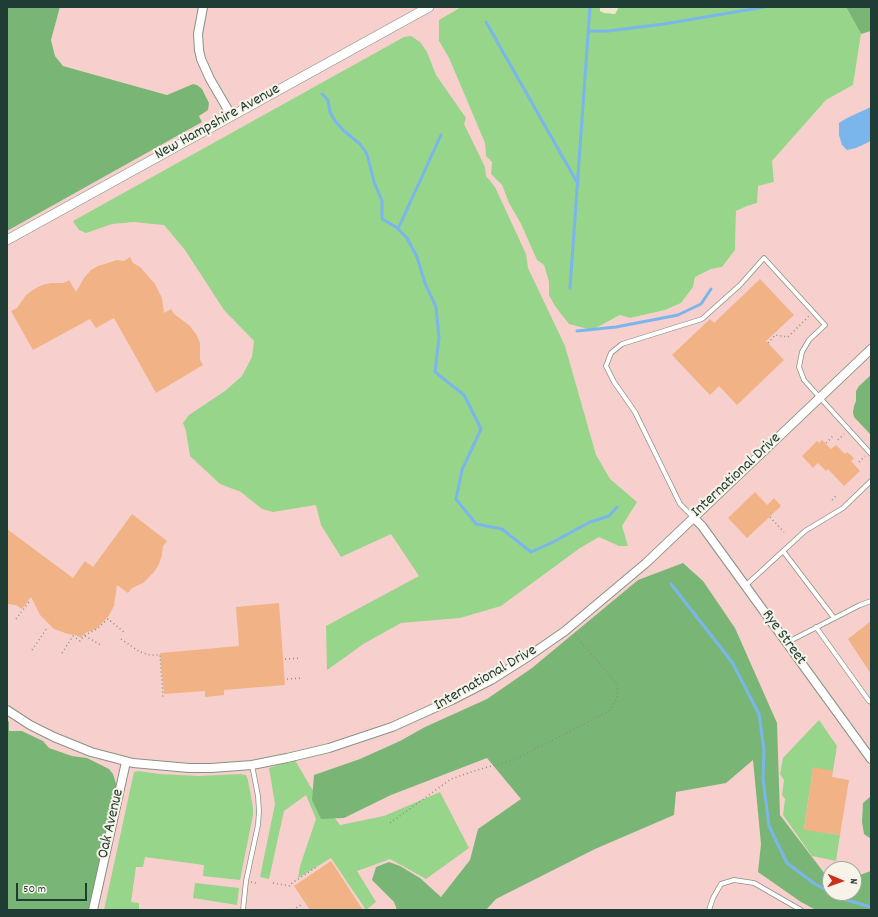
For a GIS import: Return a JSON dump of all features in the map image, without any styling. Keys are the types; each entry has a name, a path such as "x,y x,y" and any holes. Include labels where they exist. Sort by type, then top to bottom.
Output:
{"street":[{"path":"203,7 198,34 198,46 201,59 210,79 231,115"},
{"name":"New Hampshire Avenue","path":"7,240 429,7"},
{"name":"International Drive","path":"7,710 30,725 54,737 91,752 126,762 189,768 252,765 329,748 392,727 452,700 510,668 568,628 646,562 871,349"},
{"name":"Rye Street","path":"692,517 702,526 871,759"},
{"name":"Oak Avenue","path":"93,910 126,762"}],"lane":[{"path":"692,517 680,504 635,412 614,382 606,366 611,353 622,344 702,319 740,286 764,258 825,325 805,346 802,352 799,367 804,380 871,454"},
{"path":"745,586 805,531 843,508 871,481"},
{"path":"783,551 834,618"},
{"path":"786,642 871,601"},
{"path":"816,627 871,702"},
{"path":"243,910 246,881 258,825 259,811 258,796 252,765"},
{"path":"709,910 713,898 721,884 734,880 754,883 801,910"}],"path":[{"path":"768,343 775,335 788,336 814,312"},
{"path":"826,444 834,435"},
{"path":"832,500 836,496"},
{"path":"770,517 784,532"},
{"path":"16,619 29,602"},
{"path":"62,653 73,636 80,641 85,635 97,629 108,619 125,633"},
{"path":"32,650 47,628"},
{"path":"390,823 451,779 514,760 602,714 612,707 617,698 617,688 614,679 568,628"},
{"path":"85,635 101,645"},
{"path":"121,639 140,652 150,655 160,655 163,697"},
{"path":"285,659 301,658"},
{"path":"286,680 302,678"},
{"path":"290,886 292,883 318,866"},
{"path":"273,884 294,886"},
{"path":"293,910 302,904"}],"shaded area":[{"path":"60,7 461,7 439,20 439,41 449,58 485,143 486,156 492,162 491,174 502,185 509,203 521,224 537,260 544,265 549,282 549,295 592,330 621,315 630,318 665,310 681,303 693,287 695,277 711,269 722,267 735,250 736,211 757,203 757,186 774,182 772,161 826,100 853,85 861,34 871,31 871,910 7,910 7,231 201,121 193,84 167,95 63,66 55,56 51,40"}],"green space":[{"path":"7,7 60,7 51,40 55,56 63,66 167,95 193,84 197,85 202,89 209,103 208,110 199,116 202,122 7,231"},
{"path":"461,7 600,7 600,11 604,13 615,14 619,7 846,7 861,34 853,85 826,100 772,161 774,182 758,186 757,203 736,211 735,250 722,267 711,269 695,277 693,287 681,303 665,310 630,318 620,315 592,330 569,324 555,306 549,295 549,282 544,265 537,260 521,224 509,203 502,185 491,174 492,162 486,156 485,143 449,58 439,41 439,20"},
{"path":"846,7 871,7 871,31 861,34"},
{"path":"411,36 420,42 427,52 436,75 466,118 464,124 485,167 486,176 495,187 526,254 528,268 565,346 596,455 610,479 637,502 622,526 628,546 619,546 599,537 580,548 501,606 460,618 401,623 365,643 327,670 326,626 419,576 391,534 341,557 321,525 316,505 273,512 262,509 241,492 220,484 190,456 186,431 183,423 189,415 225,391 242,376 252,357 254,341 224,310 185,250 164,225 134,222 112,224 86,233 79,230 73,221 404,37"},
{"path":"871,375 871,435 854,417 853,412 856,401 856,391 859,386"},
{"path":"683,563 703,581 735,628 777,723 780,815 822,870 822,901 862,901 862,874 871,871 871,910 816,910 801,902 758,872 761,844 753,760 726,783 676,792 674,815 595,849 496,899 486,910 397,910 394,902 372,880 376,867 389,862 400,866 420,878 441,897 470,860 478,829 521,799 487,758 391,795 344,818 321,819 312,800 314,775 360,759 487,699 532,668 638,580"},
{"path":"7,720 9,722 9,731 22,731 43,741 49,748 72,756 87,758 109,769 113,774 117,787 90,910 7,910"},
{"path":"819,720 837,746 833,771 813,768 804,829 840,835 836,861 812,856 783,815 785,799 782,795 784,780 780,774 783,758"},
{"path":"295,760 310,786 340,825 384,816 440,792 469,848 426,879 390,859 357,871 376,902 366,910 331,858 298,878 300,866 316,819 306,795 284,811 269,879 260,877 275,804 269,768"},
{"path":"138,771 198,776 246,775 253,808 253,815 240,880 203,876 204,865 145,857 143,867 136,867 131,902 139,903 139,910 104,910 134,772"},
{"path":"871,796 871,839 864,834 862,822 863,803"},
{"path":"195,883 239,888 237,905 193,898"}],"water":[{"path":"871,107 871,141 856,148 847,150 842,145 839,135 839,123"}],"building":[{"path":"130,257 133,263 140,267 155,284 162,298 164,313 171,309 174,314 189,325 196,334 200,343 200,360 203,365 156,393 114,318 96,328 90,319 33,350 11,311 17,308 26,295 42,285 64,283 69,280 76,292 84,278 91,270 98,266 117,260 124,261"},
{"path":"760,279 794,315 766,341 784,360 737,405 719,386 710,395 672,355 710,319 714,323"},
{"path":"822,440 831,449 836,445 845,454 847,452 854,458 851,461 860,471 844,486 828,469 826,471 818,463 813,468 802,456 817,441 819,443"},
{"path":"755,492 767,505 774,498 781,506 747,538 728,518"},
{"path":"132,514 167,541 163,546 159,564 154,572 143,583 132,588 128,593 117,585 114,606 108,617 96,629 85,633 81,638 76,635 54,629 40,615 31,597 22,609 16,605 7,604 7,529 73,578 85,561 93,567"},
{"path":"279,603 285,685 224,690 224,695 205,697 205,691 164,694 160,653 239,646 236,607"},
{"path":"871,621 871,674 848,639"},
{"path":"813,767 833,771 832,777 849,780 840,835 804,830"},
{"path":"331,861 363,910 310,910 294,886"}],"waterway":[{"path":"570,288 590,7"},
{"path":"588,31 608,31 664,24 764,7"},
{"path":"486,22 578,184"},
{"path":"322,94 328,100 330,112 335,121 344,131 360,144 367,154 374,182 382,201 382,219 396,227 407,238 417,257 425,283 436,307 439,338 435,372 464,395 481,429 462,470 456,499 476,524 502,529 531,552 590,522 609,516 617,507"},
{"path":"398,229 441,135"},
{"path":"577,331 616,327 678,315 701,304 711,289"},
{"path":"671,584 732,662 759,714 764,750 763,779 769,826 787,863 822,888"},
{"path":"850,901 871,907"}]}
